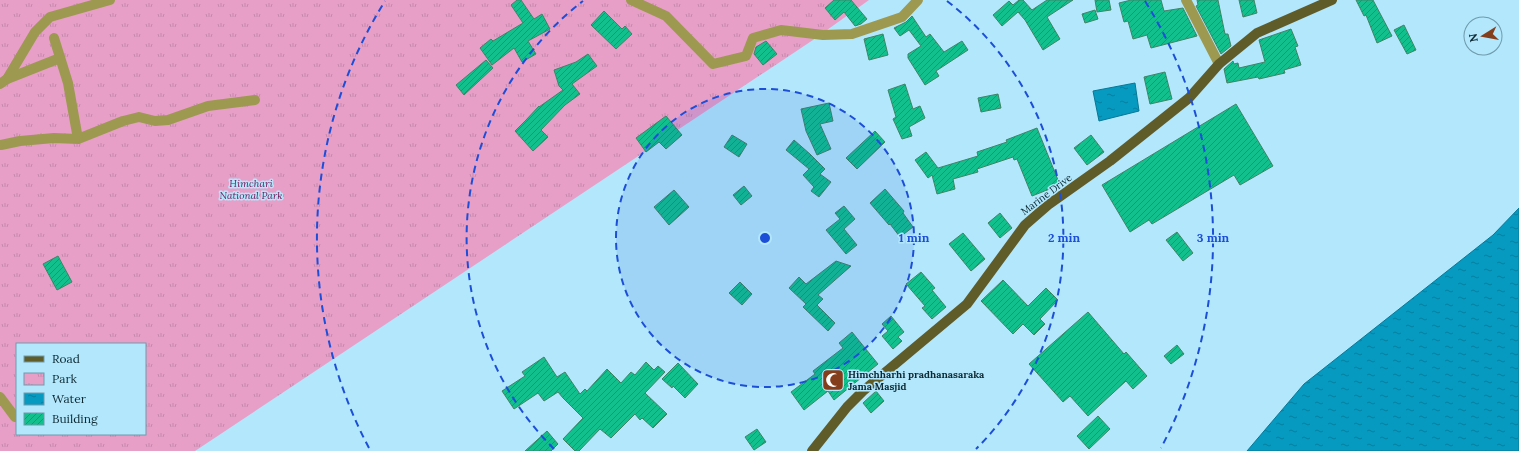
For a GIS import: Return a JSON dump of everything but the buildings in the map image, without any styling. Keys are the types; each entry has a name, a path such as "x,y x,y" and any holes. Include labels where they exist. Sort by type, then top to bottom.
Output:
{"main road":[{"name":"Marine Drive","path":"812,451 842,412 863,391 967,304 1025,225 1048,205 1110,161 1189,98 1219,64 1257,32 1332,0"}],"street":[{"path":"3,81 35,32 50,18 110,0"},
{"path":"631,0 666,16 713,64 746,56 753,38 781,30 823,35 852,34 902,17 918,0"},
{"path":"1186,0 1219,64"},
{"path":"54,38 68,83 78,140"},
{"path":"3,81 60,58"},
{"path":"1,145 20,141 54,138 78,140 124,120 138,117 155,121 168,120 208,106 256,100"},
{"path":"0,397 15,417"}],"green space":[{"name":"Himchari National Park","path":"0,0 869,0 813,40 195,451 0,451"}],"water":[{"path":"1135,83 1139,111 1099,121 1093,91"},
{"path":"1519,208 1519,451 1247,451 1304,384 1493,235"}],"place":[{"name":"Himchharhi pradhanasaraka Jama Masjid","path":"833,380"}]}
